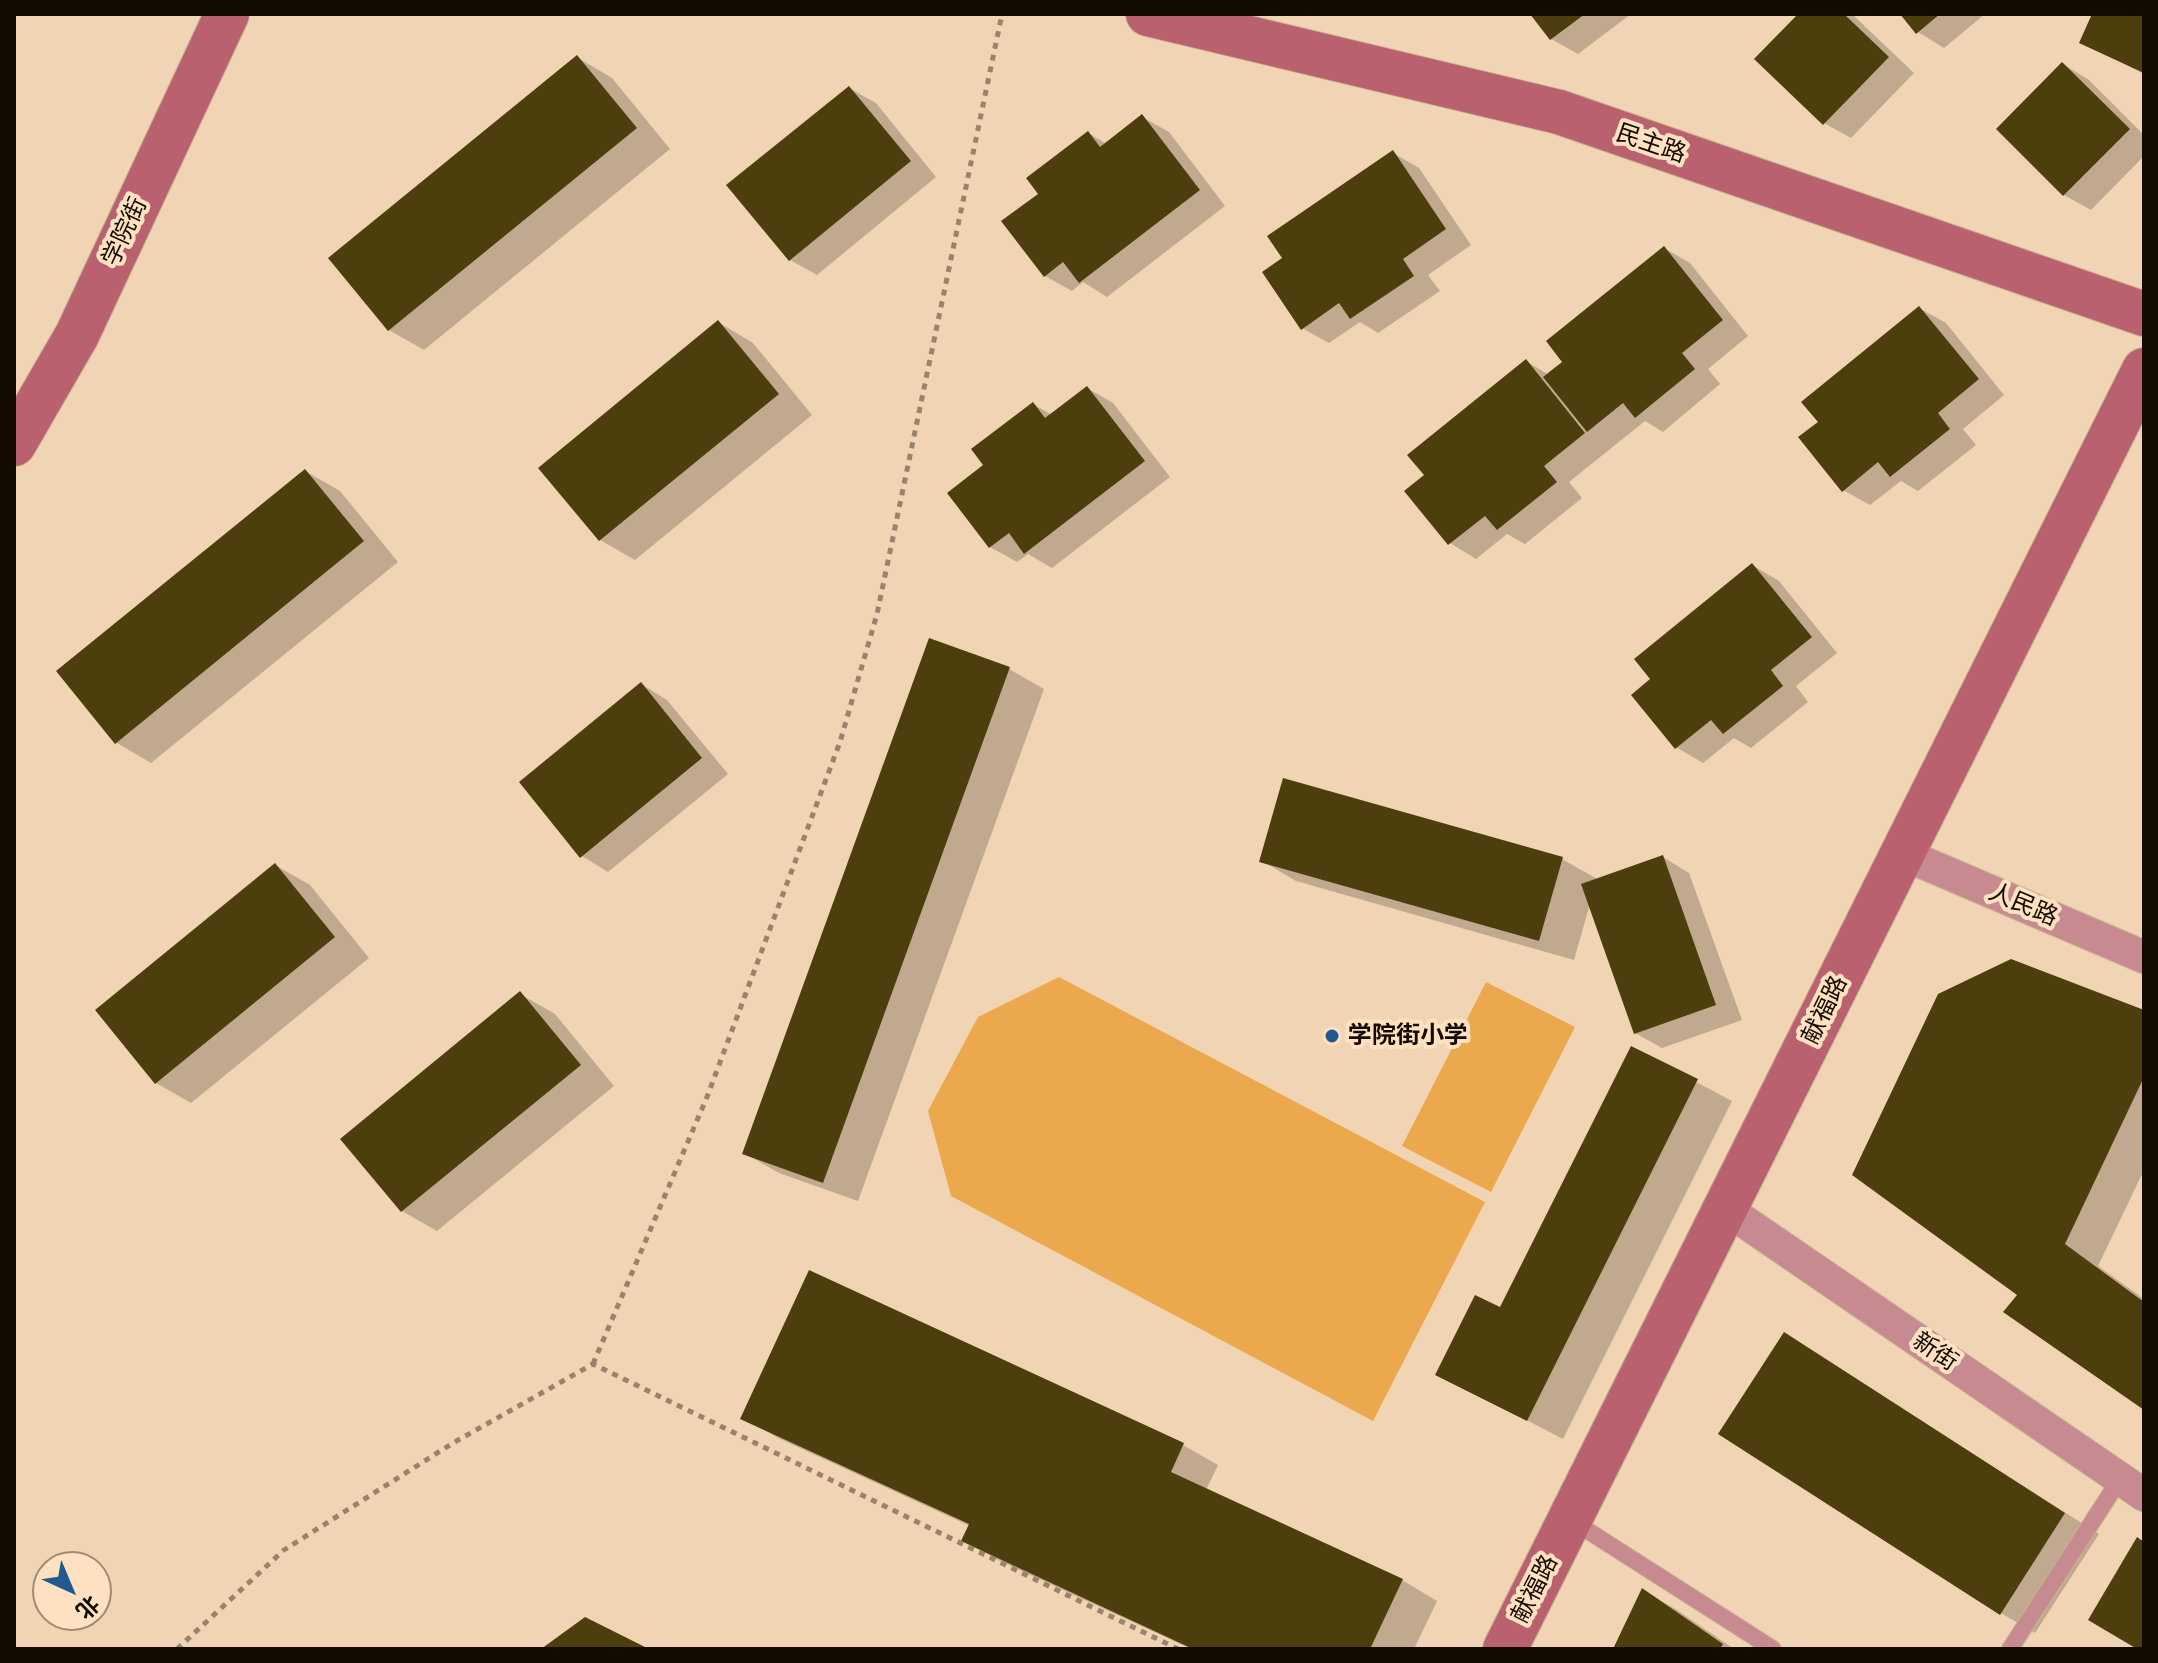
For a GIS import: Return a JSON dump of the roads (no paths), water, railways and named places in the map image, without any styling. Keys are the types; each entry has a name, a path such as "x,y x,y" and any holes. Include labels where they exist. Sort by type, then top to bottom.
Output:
{"street":[{"name":"学院街","path":"14,444 77,335 227,14"},
{"name":"民主路","path":"1148,14 1559,112 2144,314"},
{"name":"献福路","path":"1505,1649 2144,370"},
{"name":"人民路","path":"1903,854 2144,957"},
{"name":"新街","path":"1726,1209 2132,1487"}],"lane":[{"path":"2010,1649 2132,1487"},
{"path":"1570,1519 1773,1649"}],"place":[{"name":"学院街小学","path":"1332,1036"}]}
